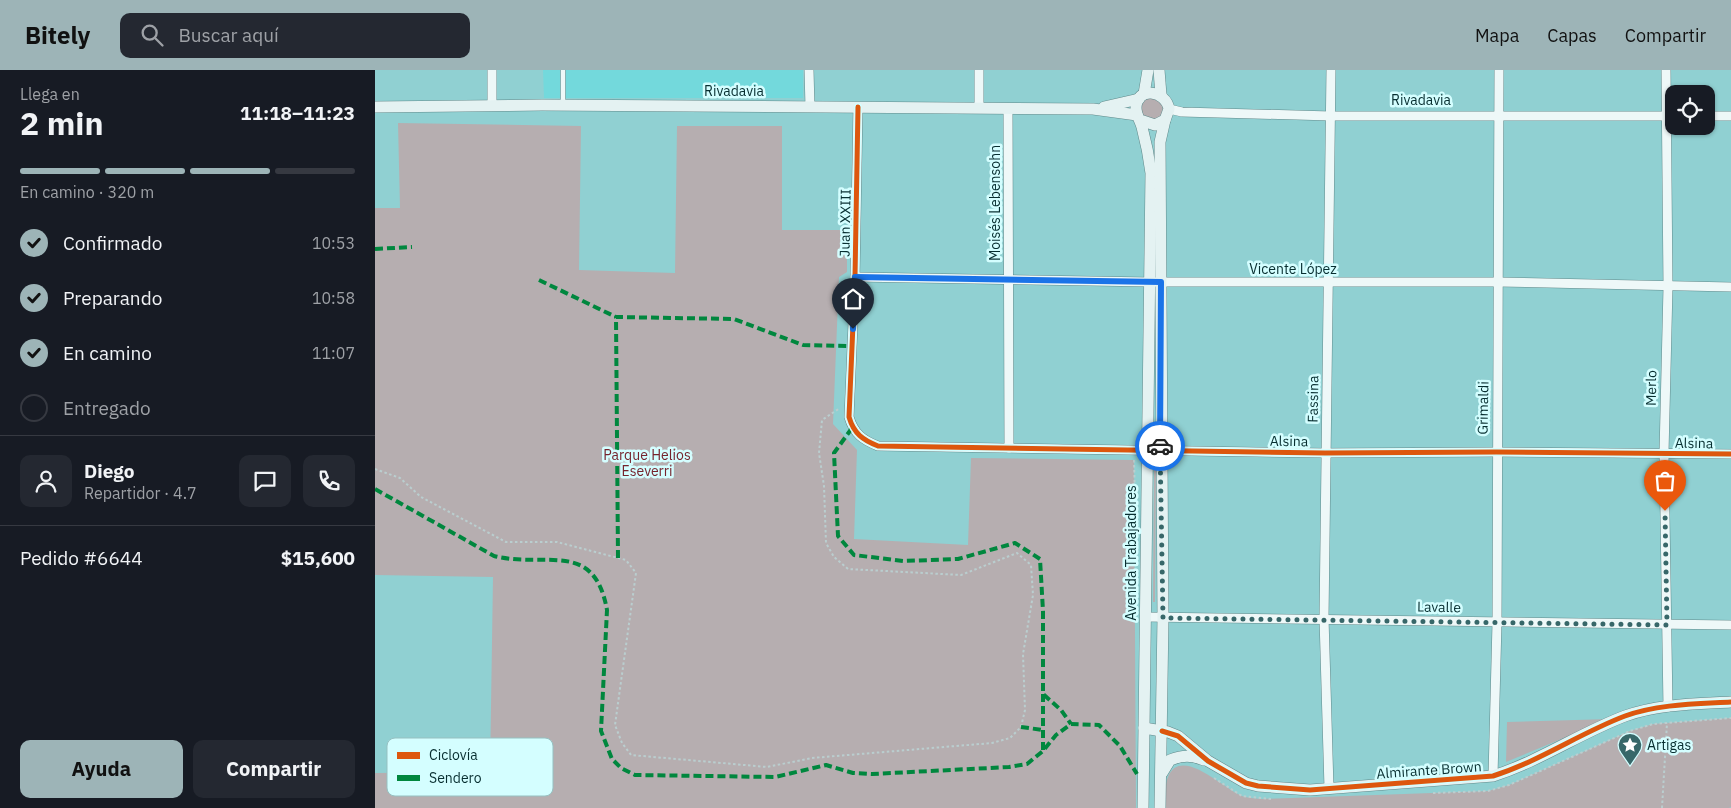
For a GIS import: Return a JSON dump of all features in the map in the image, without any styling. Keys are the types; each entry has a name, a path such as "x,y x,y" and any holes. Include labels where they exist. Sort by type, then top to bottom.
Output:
{"main road":[{"path":"1148,70 1142,96 1137,104 1139,118 1155,126 1165,120 1169,108 1168,103 1161,94 1159,70"},
{"path":"1142,96 1155,92 1161,94"},
{"name":"Rivadavia","path":"375,107 563,105 1093,109 1120,105 1142,96"},
{"name":"Rivadavia","path":"1093,109 1139,118"},
{"name":"Avenida Trabajadores","path":"1139,118 1148,149 1151,173 1155,282 1163,618 1160,808"},
{"name":"Avenida Trabajadores","path":"1143,808 1147,449 1160,142 1165,120"},
{"name":"Almirante Brown","path":"1144,728 1178,736 1208,761 1246,784 1310,790 1493,776 1513,769 1626,716 1668,707 1731,702"},
{"path":"1161,779 1170,760 1180,756 1191,755 1208,761"}],"street":[{"path":"492,70 492,105"},
{"path":"809,70 809,107"},
{"path":"979,70 979,108"},
{"name":"Fassina","path":"1329,788 1324,618 1331,70"},
{"name":"Grimaldi","path":"1493,776 1497,623 1496,452 1499,282 1499,70"},
{"name":"Merlo","path":"1667,70 1668,85"},
{"name":"Juan XXIII","path":"852,428 849,417 855,277 858,107"},
{"name":"Moisés Lebensohn","path":"1008,108 1009,448"},
{"name":"Rivadavia","path":"1169,108 1182,112 1331,116 1665,116"},
{"path":"1715,116 1731,116"},
{"name":"Merlo","path":"1668,707 1663,453 1670,135"},
{"name":"Vicente López","path":"855,277 1155,282 1499,282 1731,287"},
{"name":"Alsina","path":"852,428 863,440 878,446 1325,453 1731,454"},
{"name":"Lavalle","path":"1146,618 1324,618 1497,623 1731,625"}],"lane":[{"path":"563,70 563,105"}],"path":[{"path":"375,469 400,478 421,498 506,542 557,542 626,560 635,573 615,725 622,743 631,755 767,767 811,758 992,743 1010,738 1021,727 1025,710 1023,654 1033,595 1031,565 1017,553 961,575 848,569 834,557 825,543 824,486 819,453 822,420 850,401"},
{"path":"1125,460 1135,460 1135,509"},
{"path":"1662,808 1667,723 1731,718"}],"shaded area":[{"path":"543,70 803,70 803,98 544,98"}],"green space":[{"path":"1152,98 1160,101 1163,109 1160,117 1152,120 1144,117 1141,109 1144,101"},
{"name":"Parque Helios Eseverri","path":"398,123 581,126 579,270 675,273 677,126 782,126 782,230 847,230 847,272 839,277 833,424 857,450 854,539 968,545 971,458 1134,460 1136,808 375,808 375,773 387,773 387,796 553,796 553,738 491,738 493,577 375,575 375,208 400,208"},
{"path":"1154,467 1156,467 1155,602 1153,602"},
{"path":"1731,718 1731,807 1729,808 1166,808 1168,777 1174,768 1183,766 1193,767 1203,772 1242,796 1261,799 1488,791 1509,785 1630,731 1653,724"},
{"path":"1610,719 1506,762 1507,722"}],"marked path":[{"path":"375,249 412,247"},
{"path":"539,280 616,317"},
{"path":"618,558 616,317 734,319 803,345 852,346"},
{"path":"852,428 834,453 838,536 854,555 903,561 958,559 1015,543 1040,559 1043,611 1043,694 1061,710 1071,724"},
{"path":"375,489 494,556 513,559 565,561 579,565 591,573 601,588 607,610 601,731 612,759 621,768 635,775 775,777 826,765 853,773 872,774 1009,767 1027,764 1043,751 1056,735 1071,724 1099,725 1120,746 1137,774"},
{"path":"1043,694 1043,751"},
{"path":"1021,727 1043,730"}],"cycle path":[{"path":"858,107 855,277 849,417 856,432 878,446 1325,453 1731,454"},
{"path":"1162,731 1178,736 1208,761 1246,783 1258,786 1310,790 1493,776 1527,763 1592,730 1625,716 1677,705 1731,702"}],"way so far":[{"path":"1160,446 1163,618 1324,618 1667,625 1665,511"}],"place":[{"name":"Artigas","path":"1630,766"}],"route":[{"path":"853,329 855,277 1161,282 1160,446"}]}
